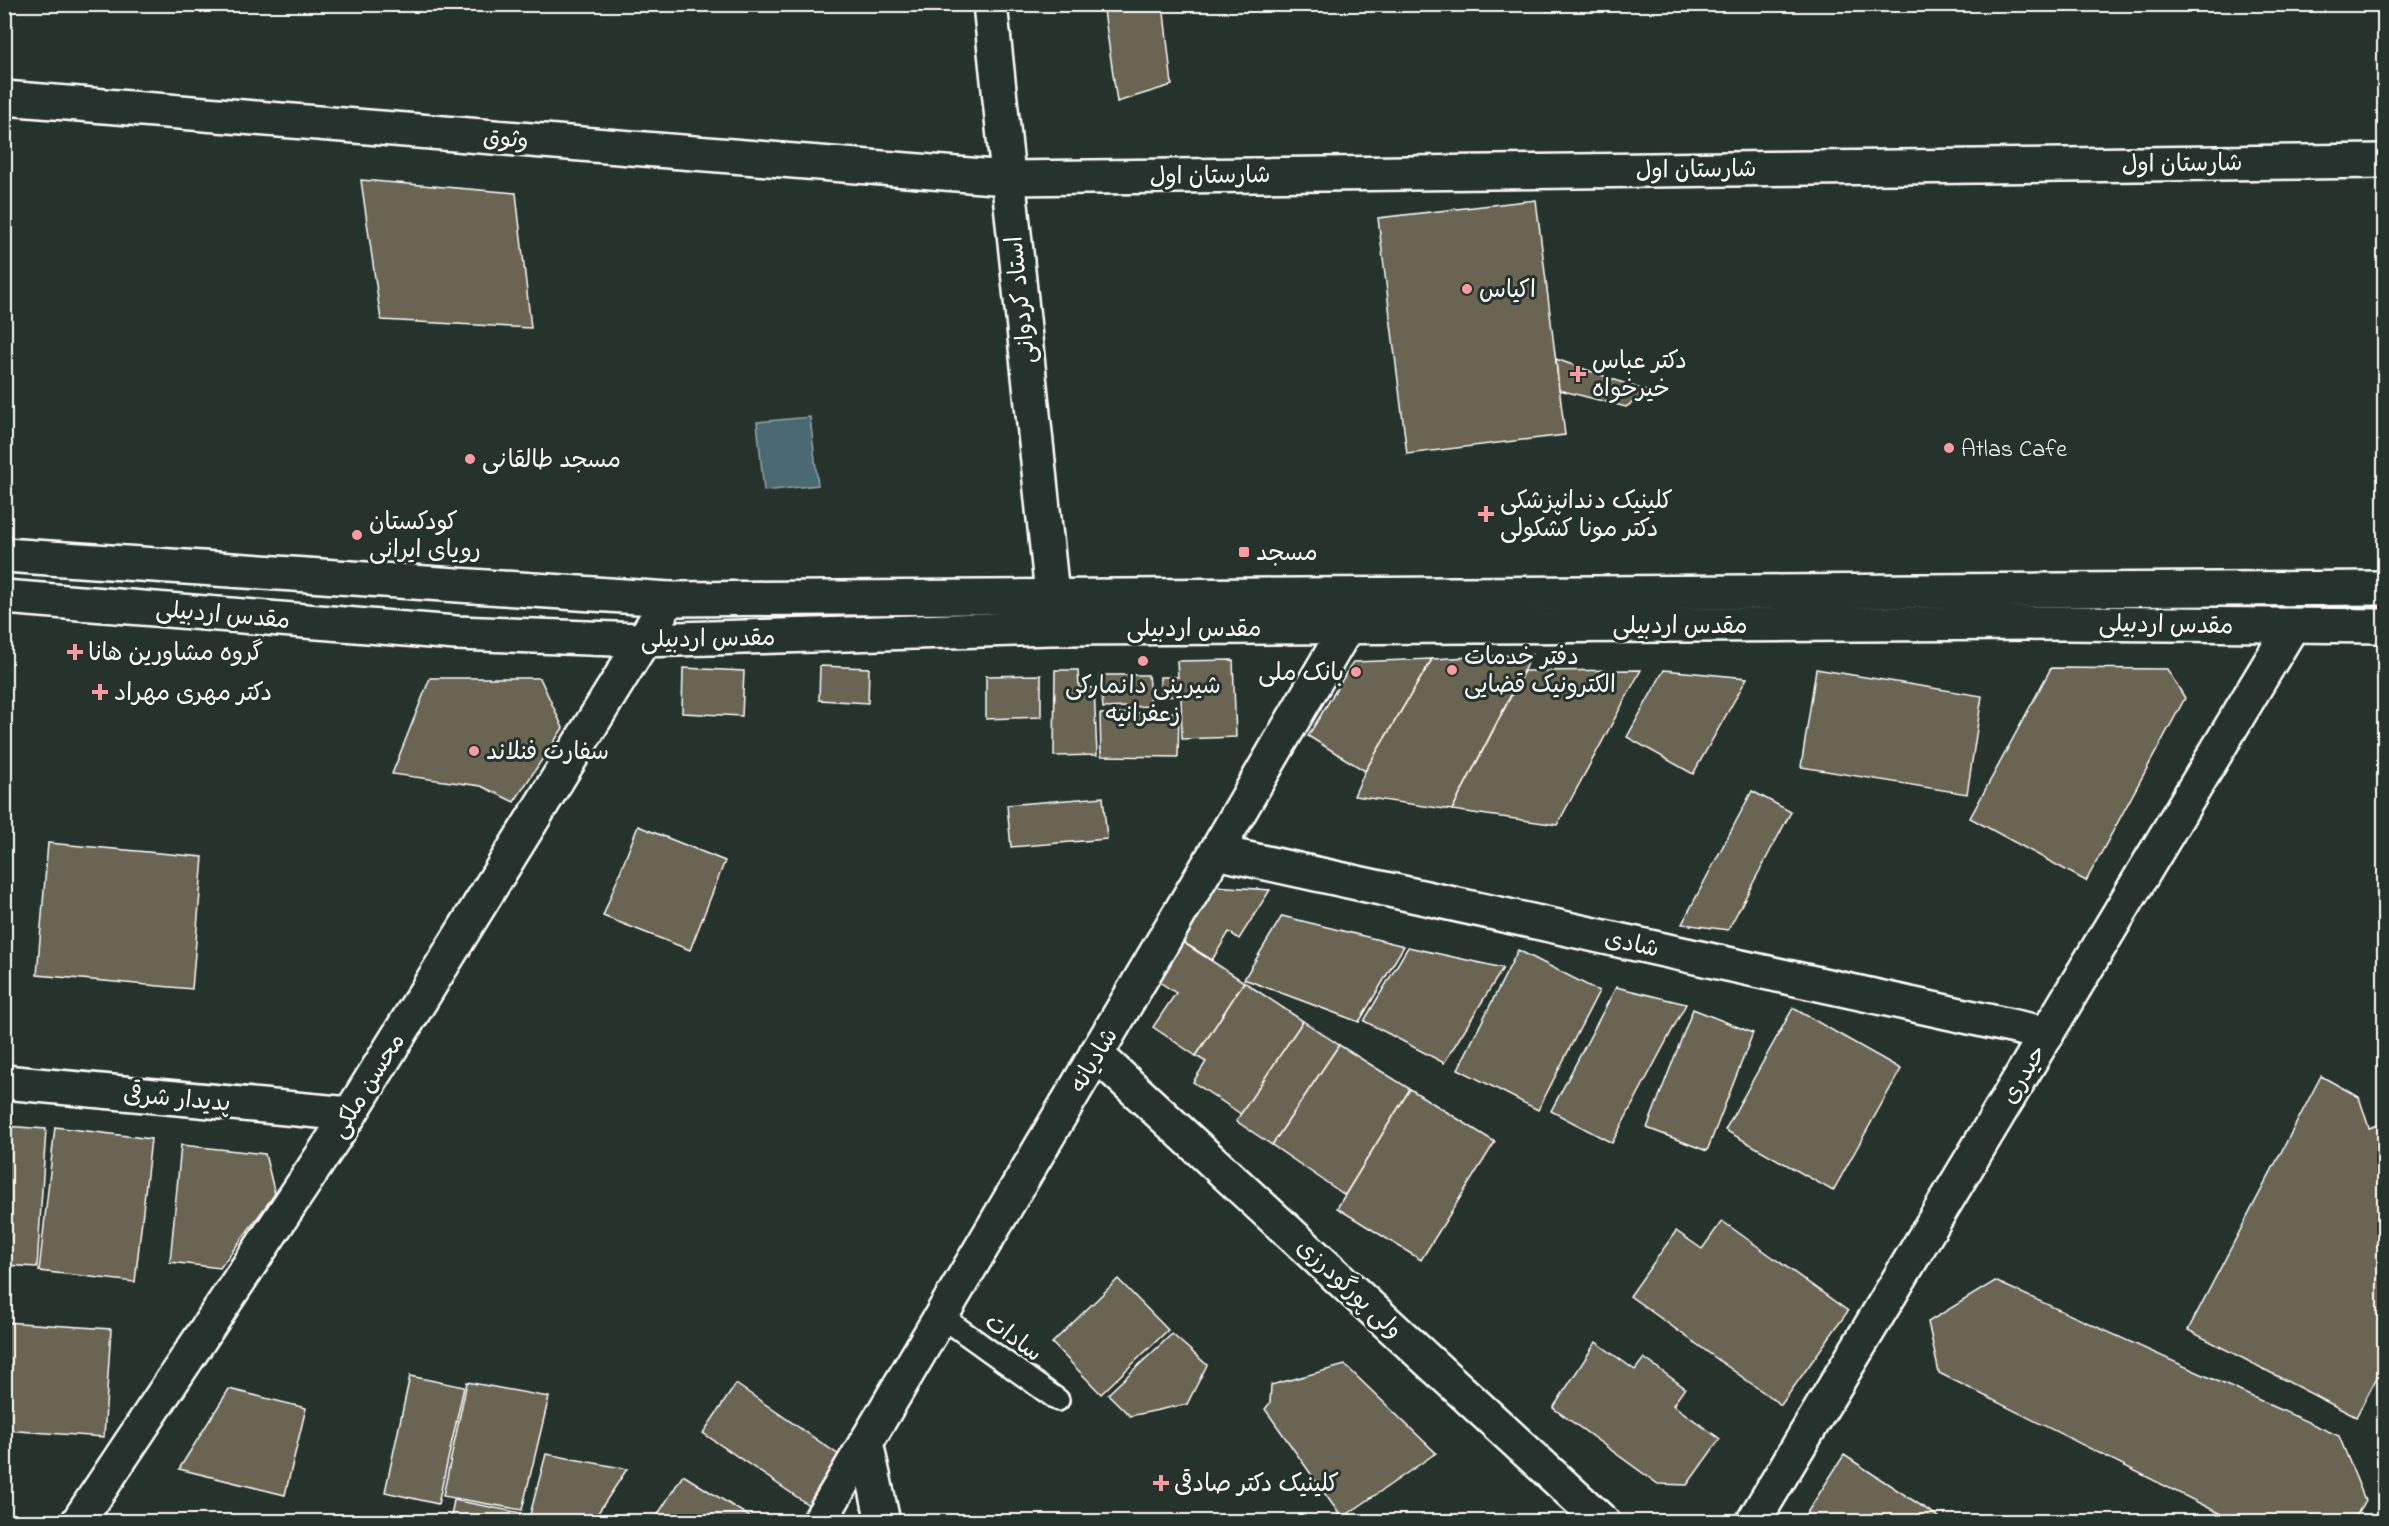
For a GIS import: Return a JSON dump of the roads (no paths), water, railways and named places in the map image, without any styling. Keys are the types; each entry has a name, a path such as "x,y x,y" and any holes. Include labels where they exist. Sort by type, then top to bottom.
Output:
{"street":[{"name":"استاد کردوانی","path":"990,4 1052,595 1052,628"},
{"name":"وثوق","path":"4,98 1007,177"},
{"name":"شارستان اول","path":"1007,177 2385,161"},
{"name":"مقدس اردبیلی","path":"4,555 669,599 2385,588"},
{"path":"2292,626 2297,587"},
{"name":"شادیانه","path":"819,1521 1347,627 1355,593"},
{"name":"مقدس اردبیلی","path":"4,597 456,633 641,640 1052,628 2066,623 2385,626"},
{"name":"محسن ملکی","path":"78,1521 351,1114 641,640 669,599"},
{"name":"حیدری","path":"1753,1521 2292,626"},
{"name":"شادی","path":"1216,852 2047,1034"},
{"name":"ولی پورگودرزی","path":"1096,1054 1603,1521"},
{"name":"پدیدار شرقی","path":"4,1082 351,1114"},
{"path":"866,1442 883,1521"}],"lane":[{"name":"سادات","path":"941,1316 1058,1400"}],"water":[{"path":"810,417 818,485 764,491 757,422"}],"place":[{"name":"اکیاس","path":"1467,289"},
{"name":"دکتر عباس خیرخواه","path":"1578,374"},
{"name":"Atlas Cafe","path":"1949,448"},
{"name":"مسجد طالقانی","path":"470,459"},
{"name":"کلینیک دندانپزشکی دکتر مونا کشکولی","path":"1486,514"},
{"name":"کودکستان رویای ایرانی","path":"357,535"},
{"name":"مسجد","path":"1244,552"},
{"name":"گروه مشاورین هانا","path":"75,652"},
{"name":"شیرینی دانمارکی زعفرانیه","path":"1143,661"},
{"name":"دفتر خدمات الکترونیک قضایی","path":"1452,670"},
{"name":"بانک ملی","path":"1356,672"},
{"name":"دکتر مهری مهراد","path":"100,692"},
{"name":"سفارت فنلاند","path":"474,751"},
{"name":"کلینیک دکتر صادقی","path":"1161,1483"}]}
